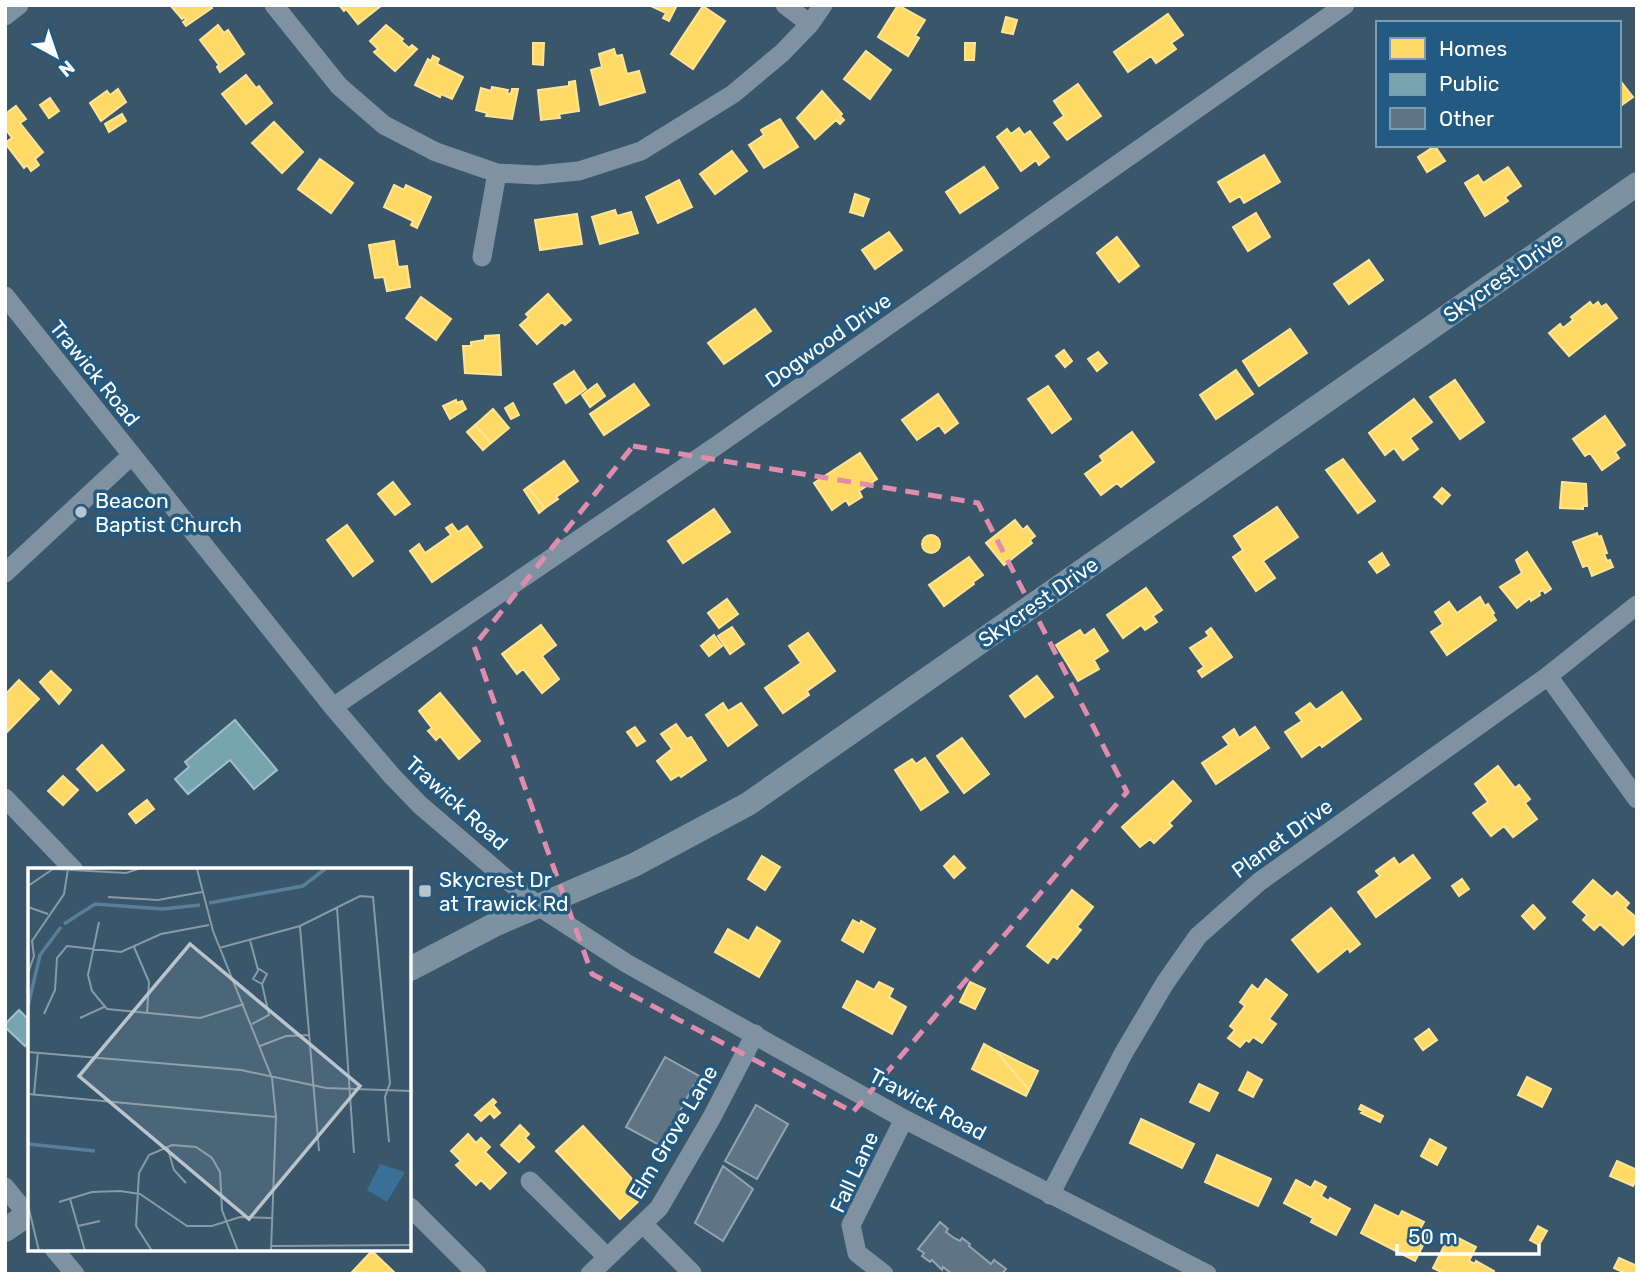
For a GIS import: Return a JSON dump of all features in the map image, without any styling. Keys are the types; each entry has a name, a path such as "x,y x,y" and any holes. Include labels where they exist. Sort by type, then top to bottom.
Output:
{"main road":[{"name":"Skycrest Drive","path":"411,968 494,925 592,885 646,859 724,819 756,799 1637,184"},
{"path":"5,1230 28,1217"}],"street":[{"path":"5,16 19,5"},
{"path":"274,5 339,86 384,125 436,152 497,173 537,175 579,171 641,151 733,94 782,53 810,24 823,5"},
{"path":"785,5 810,24"},
{"name":"Dogwood Drive","path":"333,707 719,444 1345,5"},
{"path":"482,257 497,173"},
{"name":"Trawick Road","path":"5,296 333,707 420,805 538,906 626,963 904,1119 1207,1274"},
{"path":"5,573 132,455"},
{"name":"Planet Drive","path":"1050,1195 1123,1054 1165,983 1198,936 1259,881 1548,676 1637,606"},
{"path":"1548,676 1637,799"},
{"path":"5,798 72,868"},
{"name":"Elm Grove Lane","path":"590,1274 659,1208 712,1117 755,1034"},
{"name":"Fall Lane","path":"884,1274 857,1253 851,1225 904,1119"},
{"path":"530,1181 607,1257"},
{"path":"5,1187 28,1215"},
{"path":"411,1208 477,1274"},
{"path":"643,1224 692,1273"},
{"path":"56,1251 75,1274"}],"highlighted area":[{"path":"633,446 978,503 1127,792 853,1112 592,974 474,646"}],"building: Homes":[{"path":"170,5 210,5 212,8 186,26 184,17 182,19"},
{"path":"339,5 382,5 358,24 346,9 344,11"},
{"path":"649,5 677,5 669,21 663,18 666,13"},
{"path":"898,5 925,20 915,36 919,38 908,56 878,37"},
{"path":"703,6 725,21 693,69 671,54"},
{"path":"1168,14 1183,35 1171,43 1176,49 1156,63 1151,56 1128,72 1114,52"},
{"path":"1006,17 1017,20 1013,34 1002,32"},
{"path":"218,25 224,33 228,30 244,54 220,72 217,67 219,65 200,40"},
{"path":"386,25 403,39 401,41 409,48 412,45 417,49 395,71 374,52 378,49 370,41"},
{"path":"533,43 544,43 543,65 533,64"},
{"path":"965,43 975,43 974,60 965,60"},
{"path":"614,49 616,56 622,55 627,74 639,71 645,92 600,105 591,70 602,67 599,54"},
{"path":"866,51 891,70 870,99 844,79"},
{"path":"433,56 439,59 437,64 463,77 452,99 441,94 440,97 415,85 428,59 431,61"},
{"path":"246,75 272,103 246,124 222,94"},
{"path":"575,81 579,111 559,114 560,118 541,120 538,90 569,86 569,82"},
{"path":"1621,82 1633,97 1621,106"},
{"path":"1078,84 1101,116 1067,140 1054,123 1064,116 1054,101"},
{"path":"492,87 508,90 507,93 511,94 512,89 518,89 512,119 486,116 487,113 476,110 481,88 491,91"},
{"path":"118,89 126,102 101,121 90,103 107,91 110,95"},
{"path":"822,91 844,120 840,124 836,120 815,139 797,118"},
{"path":"50,98 59,111 49,118 40,105"},
{"path":"16,106 26,119 20,123 43,152 35,159 39,165 31,171 27,165 24,168 5,143 12,138 5,128 5,114"},
{"path":"122,114 126,121 109,132 105,124"},
{"path":"780,119 798,147 764,168 749,145 764,135 761,130"},
{"path":"274,122 303,152 282,173 252,143"},
{"path":"1019,128 1024,135 1030,131 1049,157 1039,165 1036,160 1021,171 997,137 1007,129 1011,134"},
{"path":"1436,147 1445,161 1427,172 1418,157"},
{"path":"732,151 747,171 715,194 700,174"},
{"path":"1264,155 1280,182 1244,203 1240,196 1230,202 1218,182"},
{"path":"320,159 353,183 331,213 298,189"},
{"path":"984,167 998,188 960,213 946,192"},
{"path":"1508,167 1521,186 1505,197 1508,201 1485,216 1465,183 1478,175 1483,183"},
{"path":"679,180 692,207 658,223 646,197"},
{"path":"394,185 404,190 406,185 431,197 417,228 411,225 413,221 384,207"},
{"path":"855,194 869,199 863,216 850,212"},
{"path":"615,210 617,216 631,212 638,233 600,244 592,217"},
{"path":"1256,213 1270,237 1248,251 1233,227"},
{"path":"577,214 582,244 540,250 535,220"},
{"path":"889,232 902,250 875,269 862,250"},
{"path":"1117,237 1139,266 1119,282 1097,253"},
{"path":"394,241 398,267 407,266 410,287 387,291 384,277 375,278 369,245"},
{"path":"1369,260 1383,280 1349,304 1334,284"},
{"path":"548,294 571,320 565,325 562,322 537,344 520,325 529,317 526,314"},
{"path":"421,297 451,319 436,340 406,318"},
{"path":"1590,302 1593,306 1598,302 1601,307 1606,304 1617,318 1569,356 1549,333 1560,324 1563,328 1573,320 1571,317"},
{"path":"755,309 771,331 724,364 708,343"},
{"path":"1290,329 1307,353 1259,386 1243,361"},
{"path":"499,335 501,375 465,373 463,346 471,346 471,342 485,340 485,336"},
{"path":"1064,350 1072,361 1065,367 1056,356"},
{"path":"1098,352 1107,363 1097,371 1088,359"},
{"path":"1236,370 1253,394 1216,419 1200,395"},
{"path":"574,371 586,389 566,403 554,384"},
{"path":"1455,380 1484,422 1460,439 1430,397"},
{"path":"597,384 605,396 590,407 582,395"},
{"path":"634,384 649,405 604,435 590,414"},
{"path":"1048,386 1071,419 1052,433 1028,399"},
{"path":"938,394 958,423 945,433 939,425 917,440 902,420"},
{"path":"1414,399 1432,422 1410,438 1418,449 1403,460 1394,448 1385,455 1369,433"},
{"path":"456,400 457,403 462,401 466,409 450,419 443,406"},
{"path":"513,403 519,415 511,419 505,408"},
{"path":"493,409 509,428 491,443 475,425"},
{"path":"1605,416 1625,445 1615,452 1619,458 1602,470 1590,453 1585,456 1573,439"},
{"path":"475,425 491,443 483,450 467,432"},
{"path":"1132,432 1154,462 1121,487 1117,483 1101,495 1085,474 1103,461 1100,456"},
{"path":"860,453 877,479 859,491 862,497 849,505 846,500 832,510 814,483"},
{"path":"1343,459 1375,501 1358,513 1326,470"},
{"path":"564,461 578,481 545,508 528,487"},
{"path":"393,482 410,504 395,515 378,494"},
{"path":"1562,482 1586,484 1587,506 1583,506 1583,509 1560,508"},
{"path":"528,487 545,508 539,513 524,490"},
{"path":"1442,488 1450,495 1442,504 1434,497"},
{"path":"1277,507 1298,537 1263,561 1275,578 1256,591 1233,557 1243,550 1234,536"},
{"path":"714,509 730,532 683,563 668,541"},
{"path":"1015,520 1023,530 1027,526 1035,536 1030,540 1032,543 1004,565 986,543"},
{"path":"452,524 458,532 467,526 482,547 432,582 410,551 419,544 425,553 451,535 446,528"},
{"path":"347,525 373,561 353,576 327,540"},
{"path":"1597,533 1598,537 1601,536 1607,561 1610,560 1613,567 1592,576 1588,565 1583,567 1573,542"},
{"path":"927,535 935,535 940,544 938,551 927,553 922,548 922,540"},
{"path":"1527,552 1551,589 1545,593 1543,590 1539,592 1540,595 1531,601 1530,598 1517,608 1500,587 1522,573 1516,560"},
{"path":"1382,553 1389,565 1377,573 1369,562"},
{"path":"969,557 983,575 944,606 929,585"},
{"path":"1146,588 1162,610 1153,616 1157,622 1145,630 1141,625 1123,638 1107,615"},
{"path":"1480,597 1485,606 1488,604 1496,620 1447,655 1431,632 1443,624 1435,612 1449,602 1457,613"},
{"path":"727,599 738,614 719,628 708,613"},
{"path":"541,625 556,645 542,656 559,679 542,693 523,669 517,674 502,654"},
{"path":"732,627 744,644 730,654 718,636"},
{"path":"1211,628 1232,657 1202,677 1198,671 1204,667 1190,648 1209,636 1206,632"},
{"path":"1094,629 1108,651 1094,660 1099,669 1078,681 1056,645 1080,630 1084,636"},
{"path":"808,633 835,671 807,691 809,695 783,713 765,688 801,663 789,646"},
{"path":"714,635 722,646 709,656 701,646"},
{"path":"51,671 71,690 59,704 40,682"},
{"path":"1037,676 1053,697 1025,717 1010,696"},
{"path":"19,680 39,699 5,734 5,695"},
{"path":"1342,692 1361,719 1322,747 1320,744 1302,757 1285,732 1302,721 1296,713 1310,703 1316,710"},
{"path":"440,693 480,741 459,759 440,736 436,740 428,731 432,728 419,711"},
{"path":"723,703 728,711 741,703 757,725 728,746 706,715"},
{"path":"676,724 687,739 691,737 706,760 681,777 679,775 671,780 657,761 672,749 661,734"},
{"path":"635,727 645,741 637,746 627,732"},
{"path":"1255,727 1269,748 1216,784 1202,763 1229,745 1223,737 1234,729 1239,738"},
{"path":"962,738 989,774 964,793 937,756"},
{"path":"102,745 124,770 97,791 77,769"},
{"path":"925,758 948,792 921,810 895,770 912,759 916,764"},
{"path":"1498,766 1515,788 1519,785 1530,799 1525,803 1537,819 1513,837 1504,826 1491,836 1473,813 1488,802 1475,784"},
{"path":"63,776 78,790 63,805 48,791"},
{"path":"1173,781 1191,801 1169,823 1172,826 1154,843 1150,839 1140,847 1122,827"},
{"path":"147,800 154,809 136,823 129,814"},
{"path":"1413,855 1430,878 1376,917 1358,892 1380,876 1376,871 1394,858 1399,865"},
{"path":"762,856 780,867 765,890 748,879"},
{"path":"954,856 965,868 954,878 944,866"},
{"path":"1462,879 1469,889 1459,896 1452,886"},
{"path":"1593,880 1612,897 1617,892 1629,903 1625,908 1637,918 1637,931 1623,945 1600,924 1594,930 1583,920 1587,915 1573,902"},
{"path":"1072,890 1093,907 1077,927 1081,930 1057,959 1053,956 1048,963 1027,946"},
{"path":"1533,905 1545,918 1534,929 1522,916"},
{"path":"1331,908 1360,944 1350,952 1348,948 1318,972 1292,940"},
{"path":"853,920 860,924 861,921 875,929 863,952 842,940"},
{"path":"757,927 780,941 759,977 715,952 728,929 749,941"},
{"path":"1266,979 1287,995 1269,1019 1276,1024 1262,1043 1253,1037 1240,1047 1228,1038 1235,1030 1230,1026 1245,1006 1240,1002 1252,985 1258,990"},
{"path":"857,981 874,990 879,982 893,989 889,997 906,1007 892,1034 843,1007"},
{"path":"970,982 985,989 975,1009 960,1002"},
{"path":"1429,1029 1437,1040 1423,1050 1415,1039"},
{"path":"984,1044 995,1050 1029,1090 1026,1096 972,1069"},
{"path":"995,1050 1038,1071 1029,1090 1004,1060"},
{"path":"1248,1072 1262,1080 1253,1097 1239,1090"},
{"path":"1527,1077 1551,1089 1542,1107 1518,1095"},
{"path":"1199,1084 1218,1093 1209,1111 1190,1102"},
{"path":"493,1099 496,1102 493,1105 500,1113 494,1118 490,1113 481,1121 475,1115"},
{"path":"1361,1105 1383,1116 1380,1122 1361,1113"},
{"path":"1141,1119 1194,1144 1182,1168 1130,1143"},
{"path":"520,1125 529,1134 525,1138 534,1147 519,1162 501,1145"},
{"path":"583,1126 646,1194 620,1219 556,1151"},
{"path":"468,1134 476,1143 481,1138 490,1147 485,1152 506,1173 490,1189 481,1180 476,1185 456,1165 461,1161 451,1151"},
{"path":"1430,1139 1446,1148 1437,1165 1421,1156"},
{"path":"1217,1155 1271,1179 1258,1206 1205,1182"},
{"path":"1617,1161 1637,1170 1633,1186 1610,1176"},
{"path":"1296,1180 1311,1188 1315,1181 1326,1187 1321,1196 1350,1209 1336,1235 1311,1222 1313,1218 1284,1203"},
{"path":"1375,1205 1399,1217 1402,1211 1424,1222 1420,1229 1429,1234 1415,1261 1361,1233"},
{"path":"1538,1226 1547,1231 1539,1245 1530,1240"},
{"path":"1450,1234 1476,1247 1469,1261 1475,1264 1476,1261 1494,1271 1492,1274 1445,1274 1433,1268"},
{"path":"372,1251 396,1274 352,1272"},
{"path":"1619,1258 1637,1266 1637,1274 1627,1274 1614,1268"}],"building: Public":[{"path":"235,720 277,770 254,789 230,760 188,794 175,779 189,767 185,762"},
{"path":"19,1010 28,1019 28,1043 25,1046 5,1024"}],"building: Other":[{"path":"665,1057 699,1076 661,1146 626,1127"},
{"path":"756,1105 788,1124 757,1179 725,1161"},
{"path":"723,1166 753,1189 723,1241 695,1223"},
{"path":"940,1222 954,1238 960,1241 962,1238 991,1264 994,1260 1006,1269 1002,1274 952,1274 943,1267 942,1270 932,1260 930,1262 918,1249"}],"place":[{"name":"Beacon Baptist Church","path":"81,512"},
{"name":"Skycrest Dr at Trawick Rd","path":"425,891"}]}
